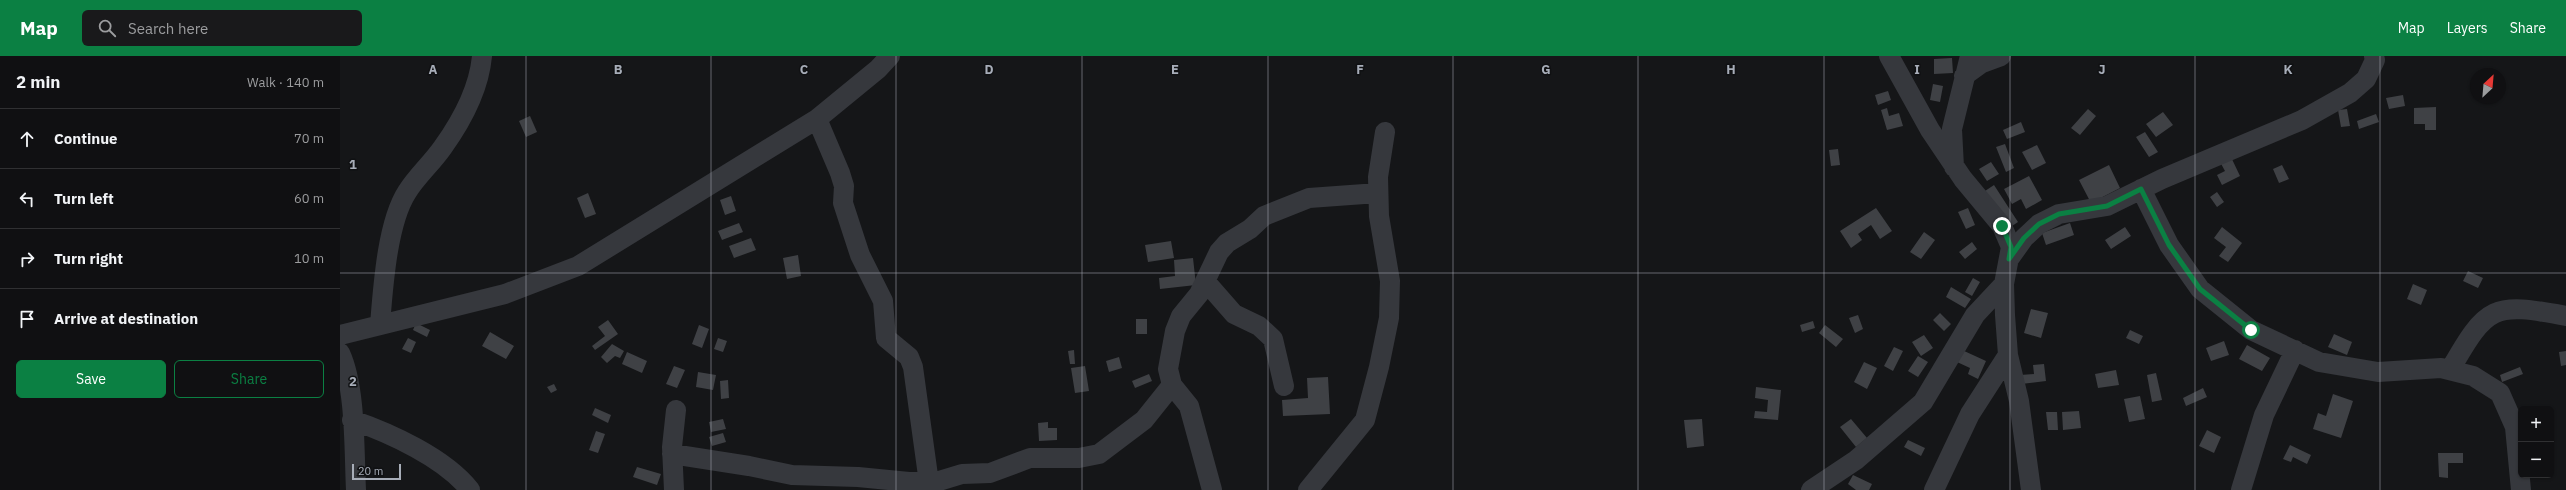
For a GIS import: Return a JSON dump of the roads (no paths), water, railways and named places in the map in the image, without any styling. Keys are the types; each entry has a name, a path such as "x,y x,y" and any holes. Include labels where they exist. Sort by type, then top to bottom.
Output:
{"street":[{"path":"380,325 387,259 400,206 407,192 443,147 474,96 480,78 482,56"},
{"path":"340,335 505,294 578,266 817,119 878,69 890,56"},
{"path":"1889,56 1930,130 1954,167 2002,226 2011,247 2004,284 2008,355 2022,416 2031,490"},
{"path":"1954,167 1952,129 1970,56"},
{"path":"1964,76 1982,63 2001,56"},
{"path":"2009,259 2024,238 2039,224 2059,214 2107,206 2141,189 2302,120 2350,93 2366,79 2373,67 2375,60 2374,56"},
{"path":"817,119 840,173 844,186 843,204 860,254 883,301 886,338 909,357 913,367 929,485"},
{"path":"1308,490 1365,420 1379,367 1389,318 1390,281 1379,216 1378,193 1378,177 1385,132"},
{"path":"2141,189 2169,245 2200,289 2251,330 2320,362 2378,372 2442,368 2473,376 2500,393 2515,428 2520,490"},
{"path":"1212,490 1189,406 1172,385 1168,369 1175,331 1181,316 1199,294 1219,252 1227,243 1250,229 1264,216 1309,198 1378,193"},
{"path":"1206,282 1234,314 1259,326 1273,339 1284,386"},
{"path":"1811,490 1856,460 1922,402 1976,315 2004,284"},
{"path":"2450,370 2474,331 2487,316 2503,309 2526,309 2566,316"},
{"path":"2241,490 2264,415 2295,350"},
{"path":"340,353 346,365 352,420 356,490"},
{"path":"1934,490 1970,414 2008,355"},
{"path":"672,454 749,466 792,475 858,477 929,485 962,474 990,472 1030,458 1079,458 1098,454 1144,420 1172,385"},
{"path":"674,490 672,454 676,410"},
{"path":"352,420 377,428 422,453 461,479 470,490"}]}
